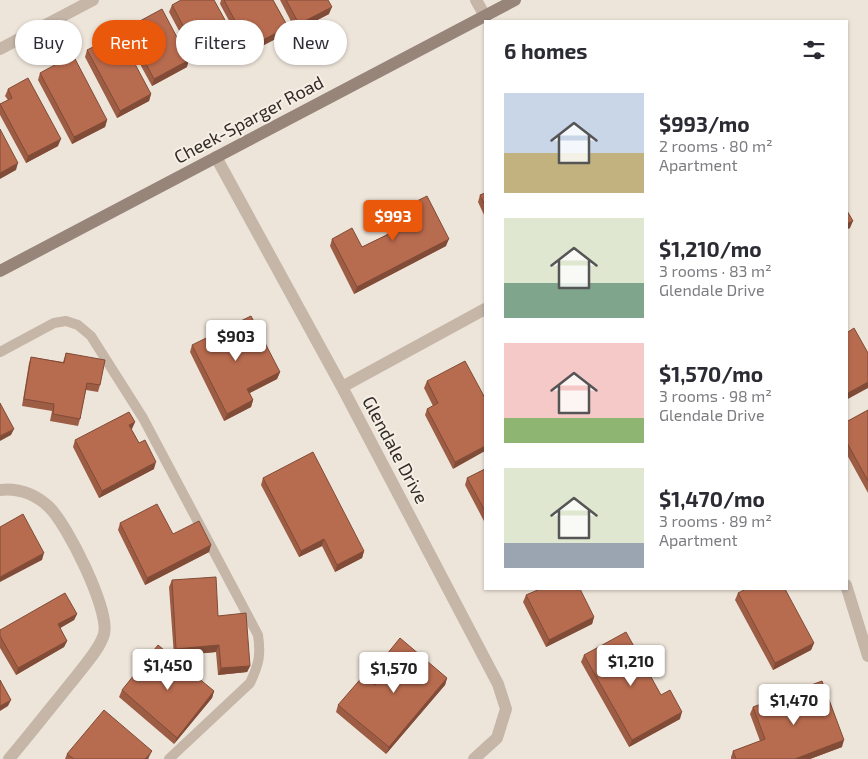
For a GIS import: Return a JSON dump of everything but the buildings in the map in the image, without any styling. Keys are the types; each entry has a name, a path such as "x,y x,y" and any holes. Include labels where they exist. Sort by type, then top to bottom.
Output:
{"main road":[{"name":"Cheek-Sparger Road","path":"0,271 515,0"}],"street":[{"path":"0,49 93,0"},
{"path":"476,0 485,16"},
{"name":"Glendale Drive","path":"216,157 342,387 498,684 506,709 497,738 474,759"},
{"path":"342,387 484,310"},
{"path":"0,490 9,489 29,493 48,506 62,523 95,588 102,611 104,634 92,655 9,759"},
{"path":"848,590 868,656"}],"lane":[{"path":"0,352 54,323 66,321 78,325 91,336 143,418 258,635 260,652 258,667 250,683 169,759"}]}
